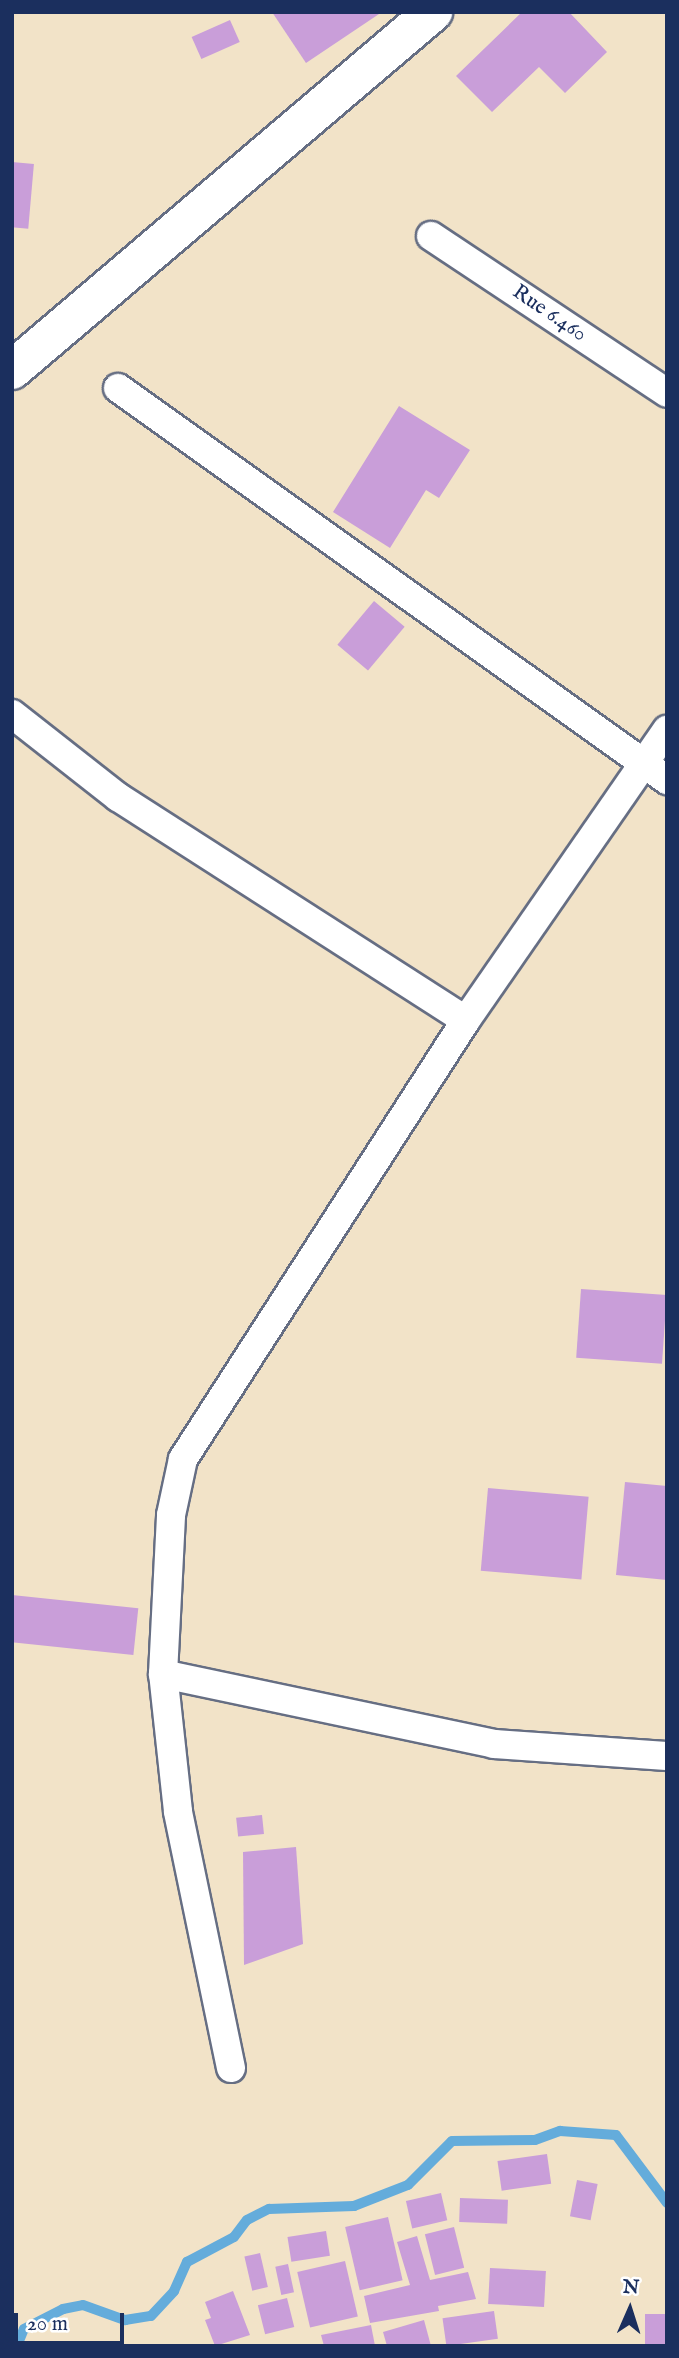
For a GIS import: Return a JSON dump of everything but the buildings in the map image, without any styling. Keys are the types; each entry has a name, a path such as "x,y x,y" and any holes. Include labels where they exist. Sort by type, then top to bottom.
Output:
{"street":[{"path":"12,370 433,12"},
{"name":"Rue 6.460","path":"431,236 667,393"},
{"path":"118,388 656,771"},
{"path":"12,714 118,797 466,1020"},
{"path":"231,2068 178,1811 163,1674 171,1514 183,1459 466,1020 656,771 667,730"},
{"path":"163,1674 494,1744 667,1756"}],"waterway":[{"path":"17,2346 24,2329 63,2309 83,2305 125,2320 151,2316 174,2291 187,2262 234,2237 247,2220 269,2209 354,2206 408,2185 452,2141 535,2140 560,2131 616,2135 667,2203"}]}
